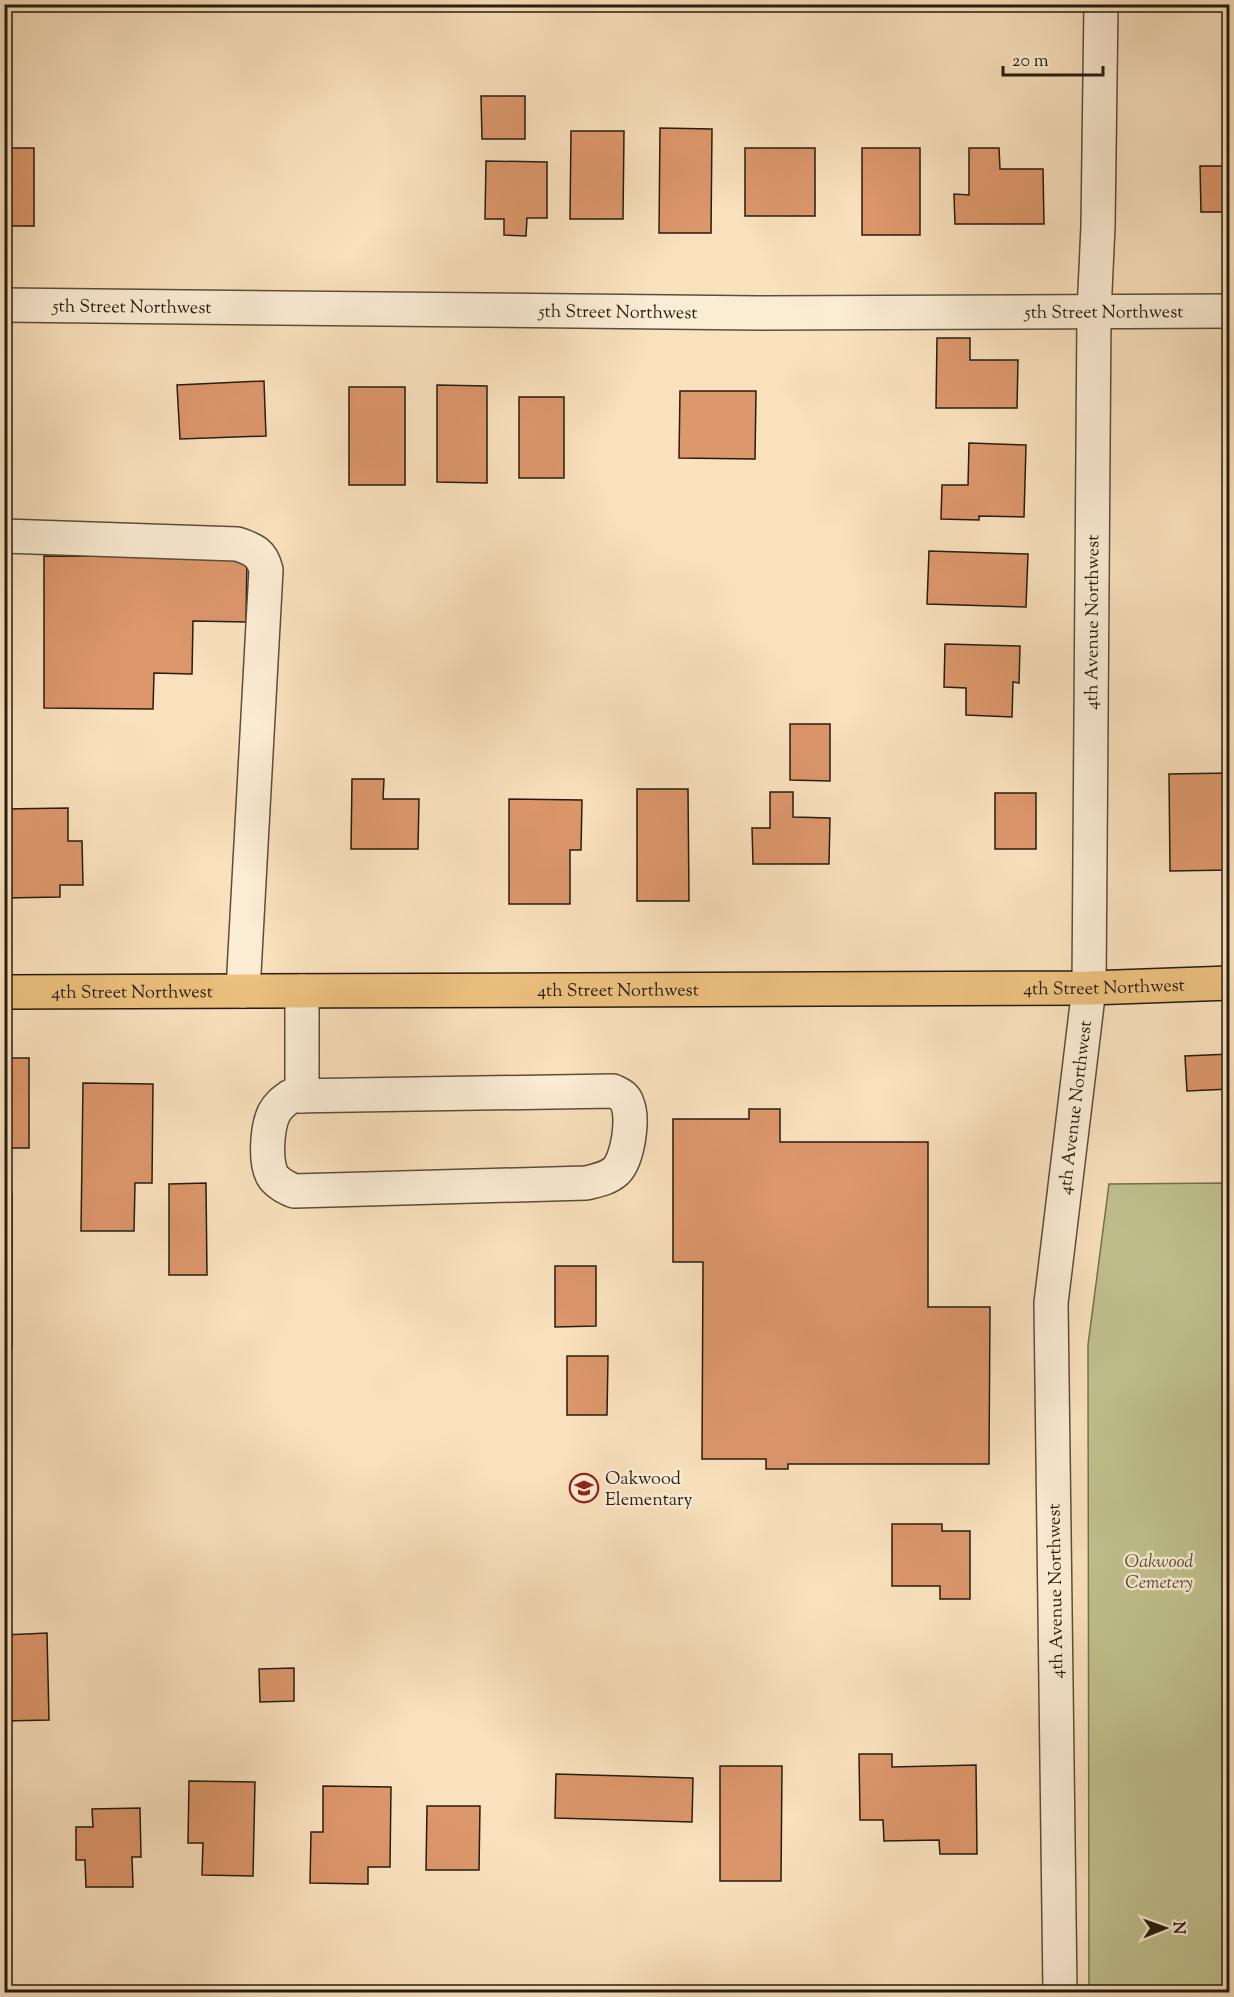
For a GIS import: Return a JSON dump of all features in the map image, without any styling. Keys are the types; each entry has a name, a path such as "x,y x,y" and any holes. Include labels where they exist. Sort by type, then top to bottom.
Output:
{"main road":[{"name":"4th Street Northwest","path":"4,992 1089,988 1230,983"}],"street":[{"name":"4th Avenue Northwest","path":"1060,1992 1052,1303 1089,988 1094,313 1101,4"},
{"name":"5th Street Northwest","path":"4,304 759,313 1230,311"},
{"path":"4,536 237,544 254,550 264,560 265,581 243,991"},
{"path":"302,991 302,1096"},
{"path":"613,1091 622,1095 628,1103 629,1130 626,1151 618,1169 606,1179 586,1183 294,1191 282,1186 274,1178 269,1168 268,1134 274,1113 282,1102 291,1096 302,1096 613,1091"}],"green space":[{"name":"Oakwood Cemetery","path":"1229,1183 1229,1992 1089,1992 1088,1345 1109,1184"}],"building":[{"path":"481,96 525,96 525,139 482,139"},
{"path":"660,128 712,129 711,233 659,233"},
{"path":"571,131 624,131 623,219 570,219"},
{"path":"4,148 34,148 34,226 4,226"},
{"path":"745,148 815,148 815,216 745,216"},
{"path":"862,148 920,148 920,235 862,235"},
{"path":"969,148 999,148 1000,169 1043,169 1044,224 955,224 954,194 969,195"},
{"path":"486,161 547,162 547,218 527,218 526,236 504,235 504,219 485,219"},
{"path":"1200,166 1230,166 1230,212 1201,212"},
{"path":"937,338 970,338 970,360 1018,360 1017,408 936,408"},
{"path":"264,381 266,436 180,439 177,385"},
{"path":"437,385 487,386 487,483 437,482"},
{"path":"349,387 405,387 405,485 349,485"},
{"path":"680,391 756,391 755,459 679,458"},
{"path":"519,397 564,397 564,478 519,478"},
{"path":"969,443 1026,445 1024,517 979,516 979,520 941,519 942,485 968,485"},
{"path":"1224,468 1230,468 1230,519 1227,519"},
{"path":"929,551 1028,554 1026,607 927,604"},
{"path":"44,556 247,557 246,622 193,621 192,674 154,673 153,709 44,708"},
{"path":"1226,595 1230,595 1230,688 1226,688"},
{"path":"945,644 1020,646 1019,683 1013,682 1012,717 966,715 966,688 944,687"},
{"path":"790,724 830,724 830,781 790,780"},
{"path":"1230,773 1230,870 1170,871 1169,774"},
{"path":"352,779 384,779 383,799 419,799 418,849 351,849"},
{"path":"637,789 688,789 689,901 637,901"},
{"path":"770,792 793,792 793,817 830,818 829,864 753,864 752,828 770,828"},
{"path":"995,793 1036,793 1036,849 995,849"},
{"path":"509,799 582,800 581,850 570,850 570,904 509,904"},
{"path":"68,808 68,841 82,841 83,885 60,885 60,897 4,898 4,809"},
{"path":"1230,1054 1230,1089 1187,1091 1185,1056"},
{"path":"4,1058 29,1058 29,1148 4,1148"},
{"path":"83,1083 153,1084 152,1183 135,1183 134,1231 81,1231"},
{"path":"749,1109 780,1109 780,1142 928,1142 928,1307 990,1307 989,1464 788,1464 788,1469 766,1469 766,1459 702,1459 703,1262 673,1262 673,1119 749,1119"},
{"path":"206,1183 207,1275 169,1275 169,1184"},
{"path":"4,1194 12,1194 12,1347 4,1347"},
{"path":"555,1266 596,1266 596,1326 555,1327"},
{"path":"567,1356 608,1356 607,1415 567,1415"},
{"path":"892,1524 942,1524 942,1531 970,1531 970,1599 940,1599 940,1586 892,1586"},
{"path":"47,1633 49,1720 4,1721 4,1635"},
{"path":"294,1668 294,1701 260,1702 259,1669"},
{"path":"859,1754 892,1754 892,1767 976,1765 977,1854 940,1854 939,1840 884,1841 883,1820 860,1820"},
{"path":"720,1766 782,1766 781,1881 720,1881"},
{"path":"556,1774 693,1778 692,1822 555,1818"},
{"path":"189,1781 255,1782 253,1876 202,1875 203,1843 188,1843"},
{"path":"323,1786 391,1787 390,1867 368,1867 368,1884 310,1883 311,1832 323,1832"},
{"path":"427,1806 480,1806 479,1870 426,1870"},
{"path":"140,1808 141,1857 132,1857 133,1887 86,1887 85,1860 76,1860 76,1827 93,1827 92,1809"}],"place":[{"name":"Oakwood Elementary","path":"584,1488"}]}
